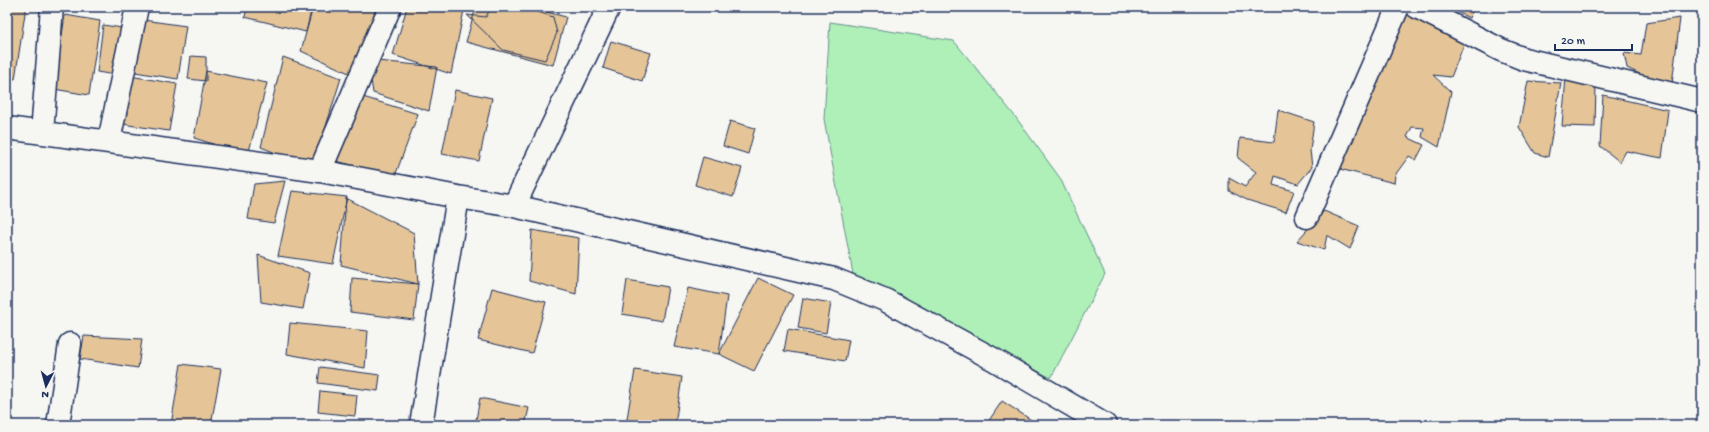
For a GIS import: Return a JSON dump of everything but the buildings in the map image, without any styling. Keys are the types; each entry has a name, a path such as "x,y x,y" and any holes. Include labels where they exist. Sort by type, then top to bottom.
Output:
{"street":[{"path":"42,133 52,7"},
{"path":"109,141 137,7"},
{"path":"320,171 390,7"},
{"path":"514,206 609,7"},
{"path":"1307,217 1398,7"},
{"path":"1418,7 1501,50 1524,59 1702,101"},
{"path":"7,128 320,171 514,206 834,279 885,300 993,359 1105,425"},
{"path":"421,425 458,197"},
{"path":"58,425 70,344"}],"green space":[{"path":"830,22 954,41 1014,115 1060,178 1105,274 1051,378 853,274 824,119"}]}
